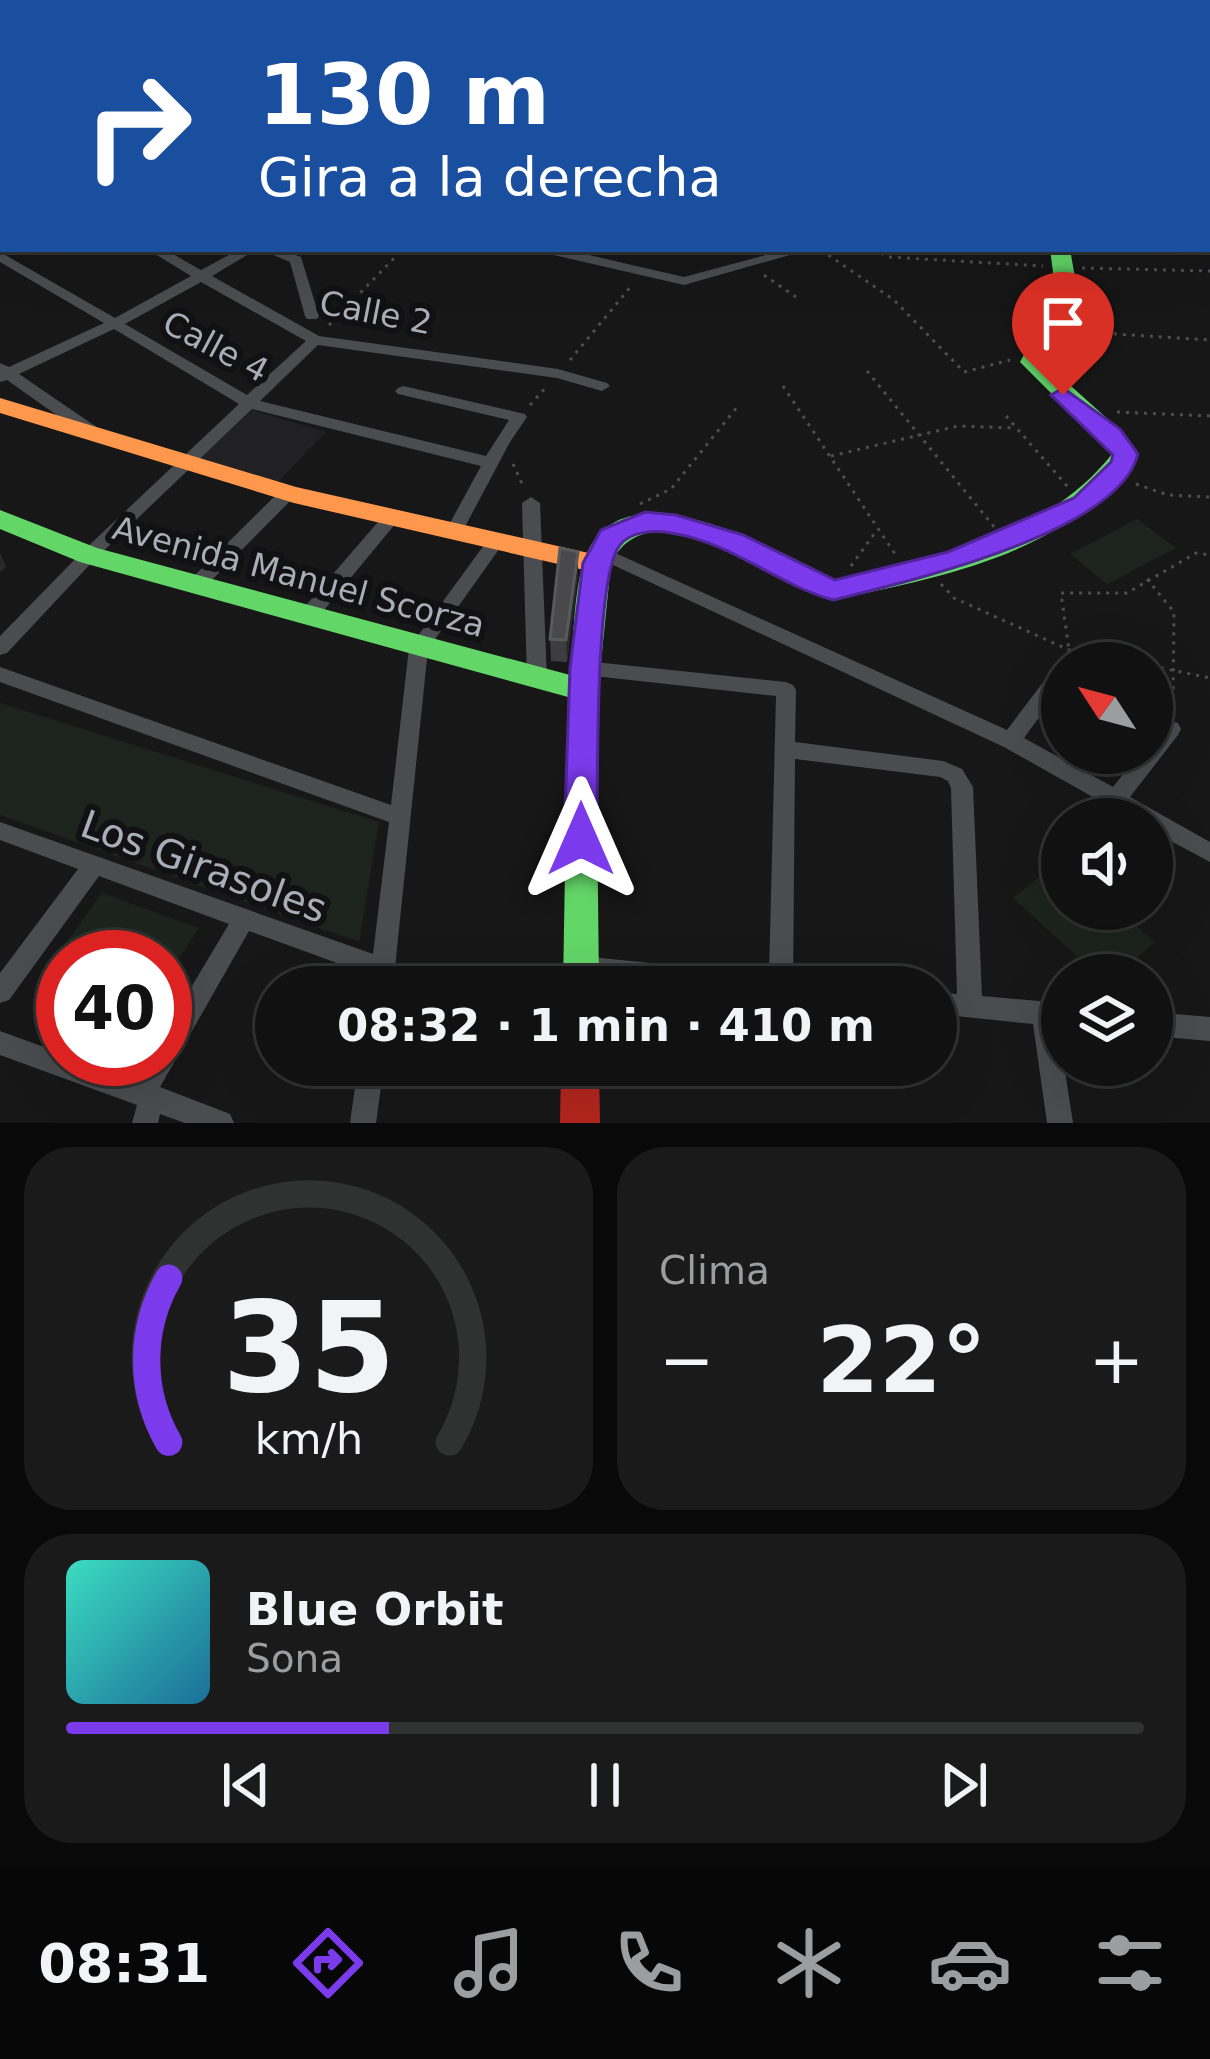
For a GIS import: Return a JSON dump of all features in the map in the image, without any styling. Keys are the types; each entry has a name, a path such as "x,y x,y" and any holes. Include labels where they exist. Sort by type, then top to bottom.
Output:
{"street":[{"name":"Calle 2","path":"159,252 315,340 558,374 602,386"},
{"path":"2,373 114,324 245,252"},
{"path":"274,252 296,260 312,316"},
{"path":"557,252 684,281 793,252"},
{"name":"Calle 4","path":"0,256 249,403 492,463"},
{"path":"580,966 584,679 600,558 611,536 645,521 676,524 734,541 833,590 918,571 1006,541 1083,504 1125,454 1030,362 1067,296 1063,258"},
{"path":"0,648 89,555 315,340"},
{"path":"2,373 104,441"},
{"path":"403,391 519,417 453,534"},
{"path":"0,405 181,467 494,545 600,558 1011,741 1114,798"},
{"path":"197,584 288,494"},
{"path":"531,503 538,679"},
{"name":"Avenida Manuel Scorza","path":"0,519 89,555 419,648 538,679 584,679"},
{"path":"308,616 390,519"},
{"path":"384,966 419,648 494,545"},
{"path":"0,674 402,818"},
{"path":"584,679 786,690 780,966"},
{"path":"1011,741 1041,698"},
{"path":"785,748 943,769 956,775 962,787 970,1006"},
{"path":"1117,798 1136,774"},
{"name":"Los Girasoles","path":"0,831 244,919 354,966"},
{"path":"1173,831 1210,853"},
{"path":"0,992 94,865"},
{"path":"192,1009 244,919"},
{"path":"957,1005 1041,1014"},
{"path":"1173,1026 1210,1029"},
{"path":"0,1042 146,1105 220,1123"},
{"path":"363,1123 368,1086"},
{"path":"580,1086 580,1123"},
{"path":"1058,1086 1060,1123"}],"path":[{"path":"315,340 400,252"},
{"path":"824,252 894,300 964,373 1041,342 1210,340"},
{"path":"879,252 888,257 1063,258 1210,271"},
{"path":"519,417 642,274"},
{"path":"867,371 1006,541"},
{"path":"783,386 878,529 918,571 954,598 1051,642"},
{"path":"635,508 671,489 738,406"},
{"path":"1085,411 1210,416"},
{"path":"1006,416 1083,504"},
{"path":"830,456 958,426 1016,428"},
{"path":"502,441 531,503"},
{"path":"1112,475 1168,495 1210,497"},
{"path":"833,590 878,529"},
{"path":"1068,642 1061,592 1127,593 1196,553 1210,555"},
{"path":"1146,579 1174,611 1173,706"},
{"path":"1173,670 1210,678"}],"shaded area":[{"path":"252,410 326,432 278,482 197,461"},
{"path":"1137,519 1176,548 1107,584 1070,554"},
{"path":"0,703 379,822 359,942 0,815"},
{"path":"1041,875 1041,923 1013,898"},
{"path":"102,893 199,928 192,938 192,930 75,930"},
{"path":"1048,930 1141,930 1155,942 1142,954 1075,954"}],"building":[{"path":"560,548 578,552 566,640 550,639"}],"traffic: fast":[{"path":"581,966 581,712 597,563 611,536 645,521 676,524 734,541 833,590 995,547 1071,510 1102,484 1125,454 1111,435 1031,362 1067,295 1060,252"},
{"path":"0,519 89,555 583,690"}],"traffic: slow":[{"path":"0,405 294,494 593,563"}],"traffic: jam":[{"path":"580,1086 580,1123"}],"route":[{"path":"581,839 585,668 597,563 611,536 645,521 676,524 734,541 833,590 956,560 1083,504 1123,464 1125,454 1111,435 1063,395"}]}
